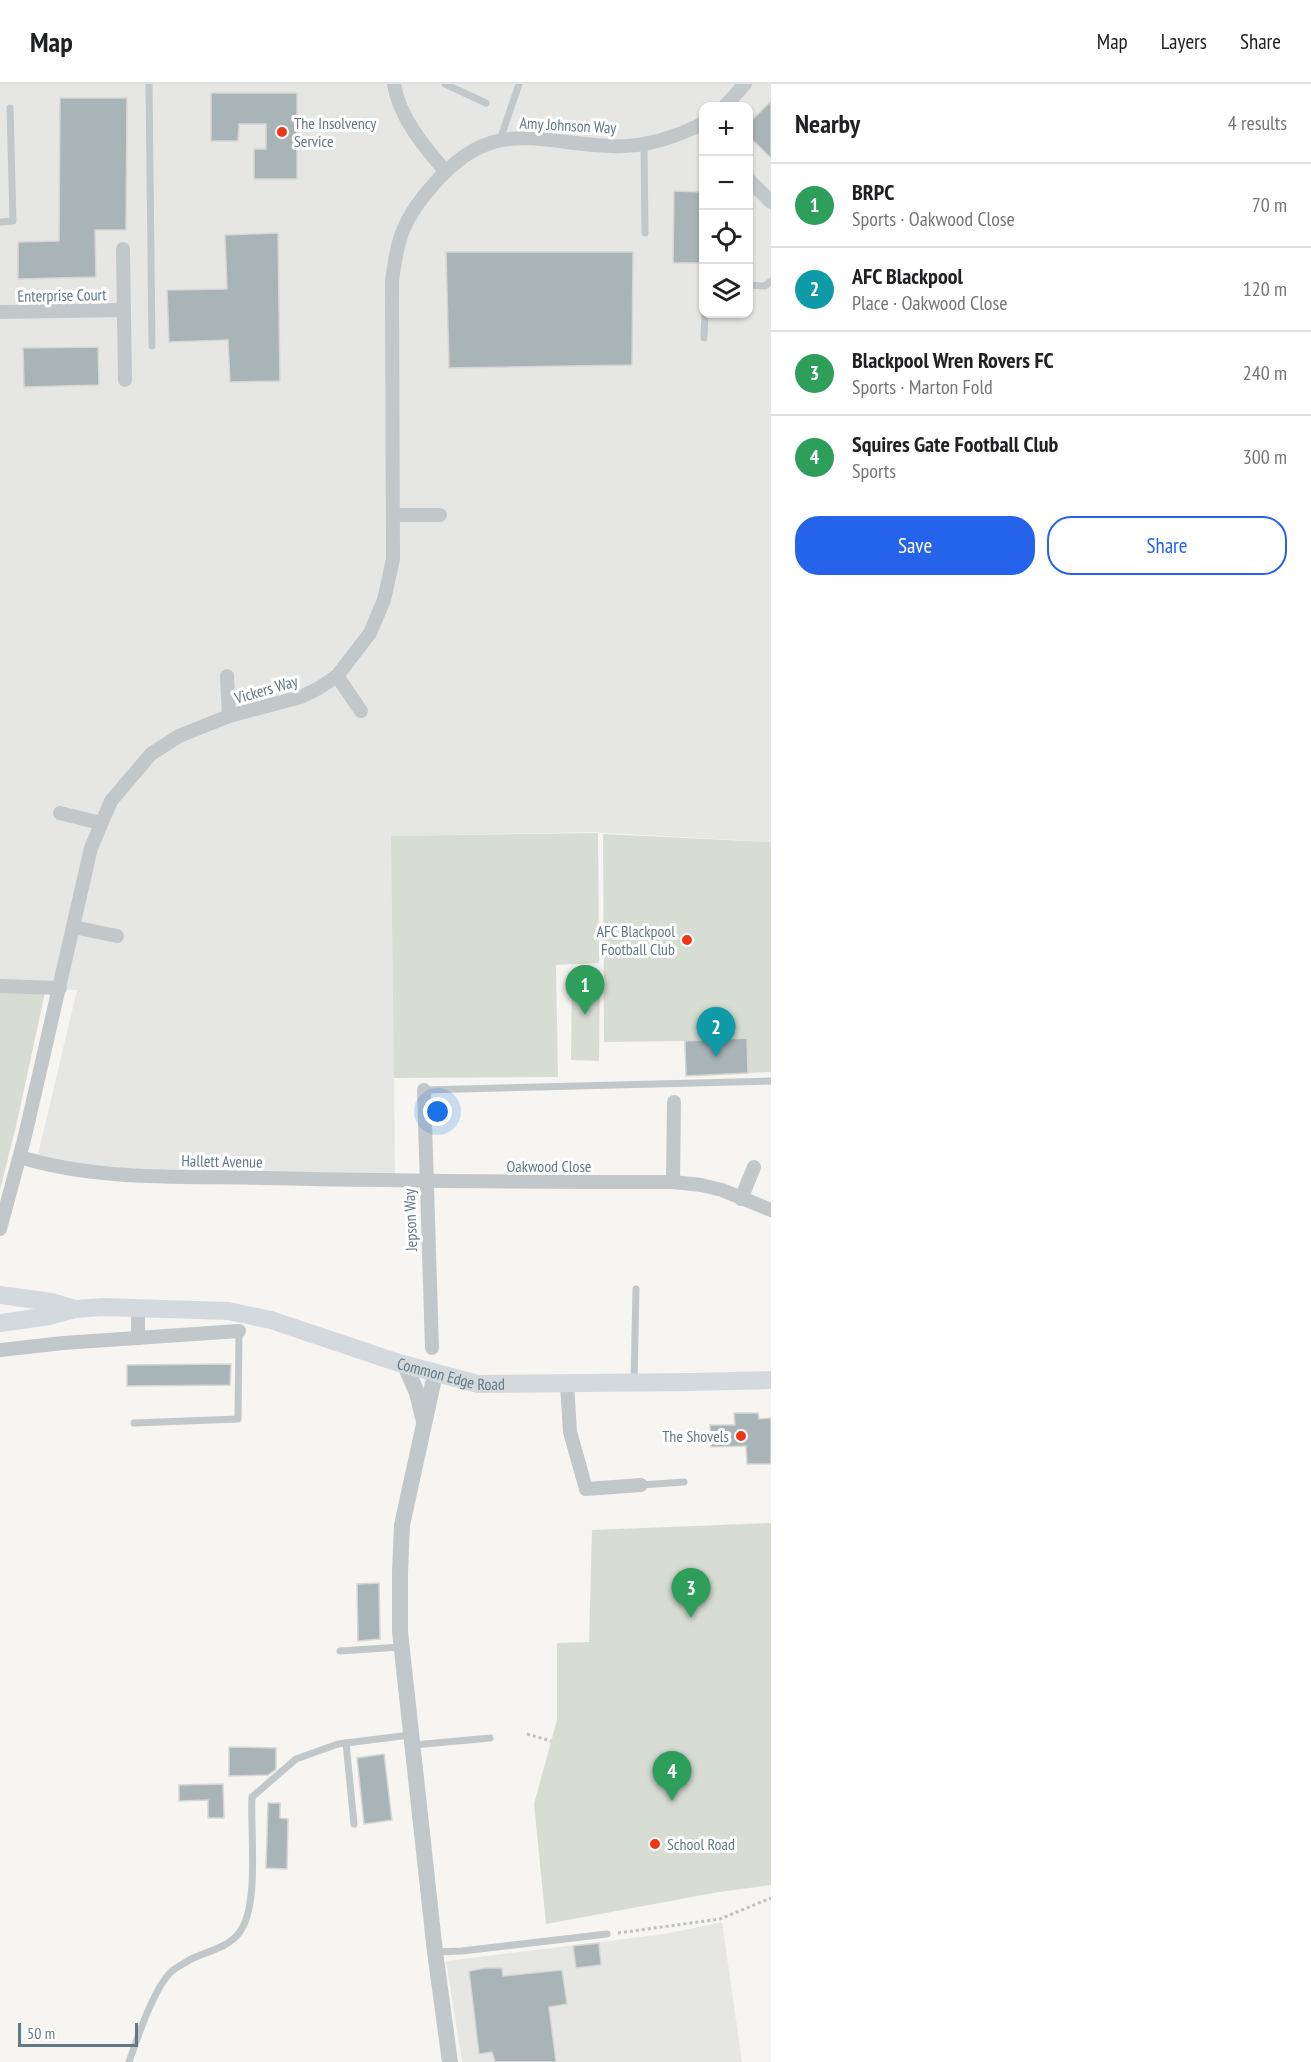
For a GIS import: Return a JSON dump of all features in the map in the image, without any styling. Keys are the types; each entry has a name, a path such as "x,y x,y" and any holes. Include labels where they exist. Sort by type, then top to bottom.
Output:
{"main road":[{"name":"Common Edge Road","path":"2,1293 75,1309"},
{"name":"Common Edge Road","path":"0,1323 41,1318 75,1309 138,1307 228,1311 256,1316 435,1374 487,1385 771,1380"}],"street":[{"path":"394,84 395,94 410,124 424,147 445,171"},
{"path":"729,102 745,84"},
{"name":"Amy Johnson Way","path":"466,155 483,144 522,137 612,146 673,137 699,126"},
{"name":"Vickers Way","path":"0,1229 20,1157 91,848 111,801 151,754 179,736 229,716 301,698 319,688 337,676 370,633 384,600 393,559 392,282 396,249 406,220 423,195 445,171 466,155"},
{"path":"753,183 767,196"},
{"name":"Enterprise Court","path":"123,249 125,380"},
{"name":"Enterprise Court","path":"0,312 124,310"},
{"path":"394,515 440,515"},
{"path":"227,676 229,716"},
{"path":"337,676 361,711"},
{"path":"60,813 100,824"},
{"path":"73,927 117,936"},
{"path":"0,986 60,988"},
{"name":"Jepson Way","path":"424,1090 425,1182 432,1348"},
{"path":"673,1182 674,1102"},
{"name":"Hallett Avenue","path":"20,1157 67,1170 120,1174 425,1182"},
{"path":"741,1199 754,1167"},
{"name":"Oakwood Close","path":"425,1182 673,1182 722,1190 771,1210"},
{"path":"138,1307 138,1338"},
{"path":"0,1350 239,1331"},
{"path":"405,1365 421,1404 423,1425"},
{"path":"435,1374 402,1526 399,1577 400,1647 450,2062"},
{"path":"567,1384 570,1432 586,1489 641,1485"}],"lane":[{"path":"149,84 152,346"},
{"path":"445,84 486,103"},
{"path":"500,140 519,84"},
{"path":"0,222 13,221 10,108"},
{"path":"644,143 645,233"},
{"path":"753,285 765,286 771,281"},
{"path":"704,338 705,318"},
{"path":"424,1090 771,1081"},
{"path":"634,1383 636,1289"},
{"path":"134,1423 238,1419 239,1331"},
{"path":"641,1485 684,1482"},
{"path":"340,1651 400,1647"},
{"path":"129,2062 160,1987 171,1971 221,1947 239,1933 248,1912 252,1872 252,1797 296,1759 342,1744 490,1738"},
{"path":"342,1744 354,1824"},
{"path":"435,1952 462,1951 607,1934"}],"path":[{"path":"527,1734 551,1741"},
{"path":"607,1934 720,1919 771,1898"}],"shaded area":[{"path":"0,84 771,84 771,842 590,832 392,836 395,1181 131,1175 36,1163 77,990 0,986"},
{"path":"598,833 599,963 556,965 558,1077 394,1078 391,836"},
{"name":"AFC Blackpool Football Club","path":"603,834 771,842 771,1072 686,1076 684,1041 604,1042"},
{"path":"572,969 600,970 599,1061 571,1060"},
{"path":"0,987 46,988 0,1190"},
{"path":"771,1523 771,1885 719,1892 546,1924 534,1804 557,1720 557,1643 589,1642 592,1530"},
{"path":"722,1922 742,2062 462,2062 446,1961 665,1934"}],"building":[{"name":"The Insolvency Service","path":"211,93 297,93 297,179 254,179 254,149 266,149 266,124 239,124 238,141 211,141"},
{"path":"60,98 127,98 126,230 95,230 96,277 18,279 18,242 59,241"},
{"path":"771,101 771,158 753,141 753,119"},
{"path":"674,191 699,192 699,263 673,263"},
{"path":"278,233 280,381 230,382 228,340 169,342 167,290 227,289 225,235"},
{"path":"446,252 633,252 632,365 449,368"},
{"path":"98,347 99,385 24,387 23,348"},
{"path":"747,1038 748,1073 686,1076 685,1041"},
{"path":"231,1364 230,1385 127,1386 127,1365"},
{"name":"The Shovels","path":"734,1413 758,1413 759,1419 771,1418 771,1464 747,1464 746,1446 711,1447 710,1425 735,1425"},
{"path":"379,1583 380,1639 358,1641 357,1584"},
{"path":"229,1747 276,1748 276,1769 268,1775 229,1776"},
{"path":"384,1754 392,1820 364,1824 357,1758"},
{"path":"223,1784 224,1818 208,1818 208,1800 179,1801 179,1785"},
{"path":"268,1803 280,1803 280,1818 288,1819 287,1869 266,1868"},
{"path":"599,1943 601,1965 576,1968 573,1946"},
{"path":"502,1968 503,1976 562,1970 567,2004 549,2007 556,2062 495,2062 492,2052 479,2054 469,1971"}],"place":[{"name":"The Insolvency Service","path":"282,132"},
{"name":"AFC Blackpool Football Club","path":"687,940"},
{"name":"BRPC","path":"585,1015"},
{"name":"AFC Blackpool","path":"716,1057"},
{"name":"The Shovels","path":"741,1436"},
{"name":"Blackpool Wren Rovers FC","path":"691,1618"},
{"name":"Squires Gate Football Club","path":"672,1801"},
{"name":"School Road","path":"655,1844"}]}
